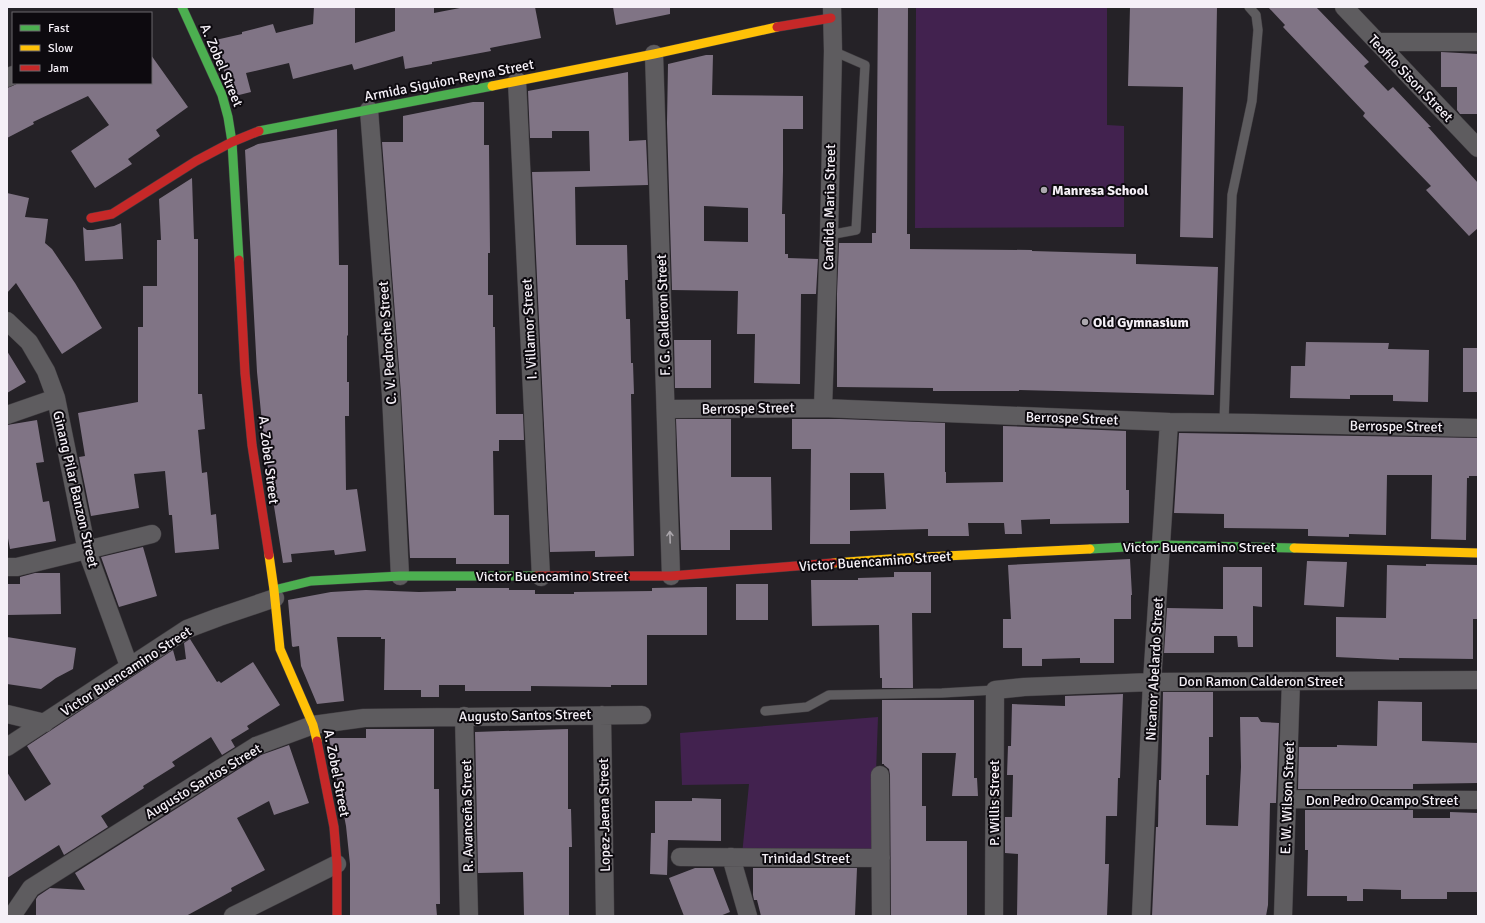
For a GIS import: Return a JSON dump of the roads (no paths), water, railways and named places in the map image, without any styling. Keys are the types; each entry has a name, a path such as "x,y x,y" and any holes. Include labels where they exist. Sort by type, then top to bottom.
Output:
{"street":[{"name":"A. Zobel Street","path":"182,7 222,95 228,117 232,142 245,373 250,429 274,594 280,649 313,725 334,827 337,864 337,916"},
{"name":"Teofilo Sison Street","path":"1344,7 1478,148"},
{"name":"Armida Siguion-Reyna Street","path":"91,218 112,214 196,161 254,132 654,54 831,13"},
{"name":"Candida Maria Street","path":"823,408 829,235 832,51 831,13"},
{"path":"1376,42 1478,42"},
{"name":"F. G. Calderon Street","path":"654,54 671,576"},
{"name":"I. Villamor Street","path":"517,81 541,577"},
{"name":"C. V. Pedroche Street","path":"370,110 391,395 400,576"},
{"name":"Ginang Pilar Banzon Street","path":"7,321 29,342 46,371 56,398 87,551 129,666"},
{"path":"7,415 56,398"},
{"name":"Berrospe Street","path":"666,409 823,408 1169,422 1478,428"},
{"name":"Nicanor Abelardo Street","path":"1141,916 1152,682 1169,422"},
{"path":"7,567 17,567 152,534"},
{"name":"Victor Buencamino Street","path":"7,747 187,629 274,594 311,581 400,576 671,576 911,558 1162,545 1478,553"},
{"name":"Don Ramon Calderon Street","path":"995,690 1024,687 1152,682 1478,680"},
{"name":"E. W. Wilson Street","path":"1282,916 1291,681"},
{"name":"P. Willis Street","path":"994,916 995,690"},
{"path":"7,714 45,723"},
{"name":"Lopez-Jaena Street","path":"602,715 606,916"},
{"name":"Augusto Santos Street","path":"12,916 31,888 256,746 313,725 364,718 642,715"},
{"name":"R. Avanceña Street","path":"464,716 469,916"},
{"path":"880,775 881,916"},
{"name":"Don Pedro Ocampo Street","path":"1287,799 1478,800"},
{"name":"Trinidad Street","path":"680,857 880,858"},
{"path":"731,857 748,916"},
{"path":"233,916 337,864"}],"lane":[{"path":"1224,422 1232,195 1252,101 1258,30 1256,15 1249,7"},
{"path":"829,235 856,230 865,65 832,51"},
{"path":"765,711 807,707 828,695 942,693 995,690"}],"place":[{"name":"Manresa School","path":"1044,190"},
{"name":"Old Gymnasium","path":"1085,322"}]}
